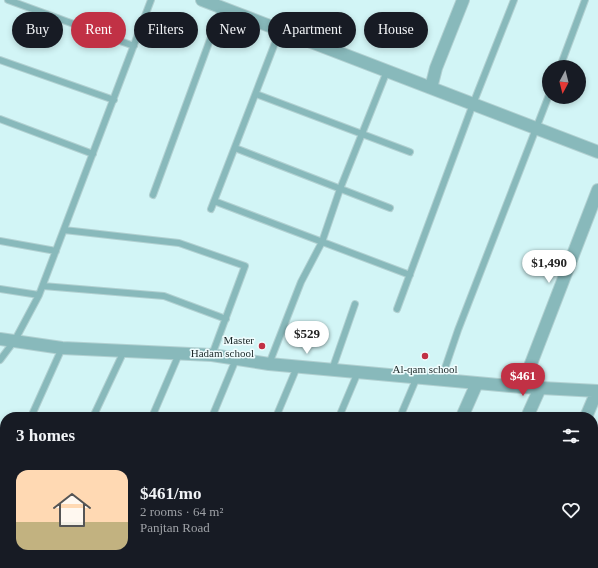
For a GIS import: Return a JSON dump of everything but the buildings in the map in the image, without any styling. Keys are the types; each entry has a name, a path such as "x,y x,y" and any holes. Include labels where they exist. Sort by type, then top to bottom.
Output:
{"street":[{"path":"202,0 268,25"},
{"path":"430,88 436,68 463,0"},
{"path":"327,48 598,152"},
{"path":"522,387 598,190"},
{"path":"0,339 62,348 212,355 298,367 522,387 598,391 588,412"},
{"path":"464,412 477,383"},
{"path":"529,412 540,388"}],"lane":[{"path":"0,360 14,340 43,286 134,46 8,0"},
{"path":"147,12 151,0"},
{"path":"397,310 473,104 514,0"},
{"path":"563,60 585,0"},
{"path":"153,195 222,7"},
{"path":"212,209 273,48"},
{"path":"0,60 114,100"},
{"path":"269,364 301,282 322,242 340,189 387,71"},
{"path":"256,94 410,152"},
{"path":"441,380 458,330 545,104"},
{"path":"0,119 93,154"},
{"path":"235,148 390,208"},
{"path":"214,202 410,275"},
{"path":"64,230 179,243 245,266 212,355"},
{"path":"0,241 56,251"},
{"path":"43,286 164,296 226,319"},
{"path":"0,289 39,295"},
{"path":"332,370 355,304"},
{"path":"33,412 62,348"},
{"path":"95,412 124,351"},
{"path":"154,412 179,354"},
{"path":"214,412 236,359"},
{"path":"278,412 298,367"},
{"path":"341,412 358,372"},
{"path":"402,412 417,377"}],"place":[{"name":"Master Hadam school","path":"262,346"},
{"name":"Al-qam school","path":"425,356"}]}
